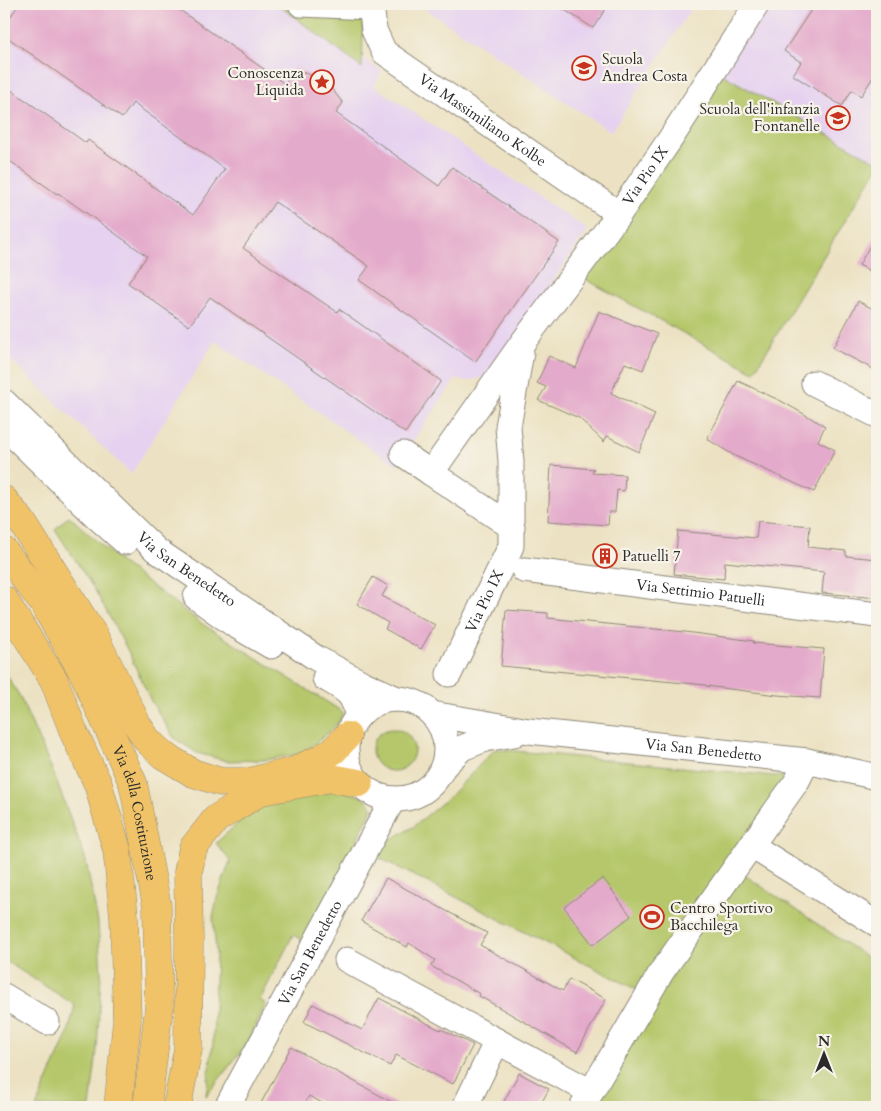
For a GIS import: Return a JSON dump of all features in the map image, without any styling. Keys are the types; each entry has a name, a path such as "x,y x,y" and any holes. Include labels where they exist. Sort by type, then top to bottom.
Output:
{"highway":[{"path":"4,500 33,539 94,636 137,724 147,740 164,755 193,773 220,782 249,782 294,771 322,758 334,750 352,726"},
{"name":"Via della Costituzione","path":"4,551 44,604 84,674 132,783 157,906 159,1008 147,1107"},
{"name":"Via della Costituzione","path":"4,600 54,680 74,733 98,784 117,850 124,916 127,1021 118,1107"},
{"path":"4,630 19,648 74,733"},
{"path":"177,1107 188,1049 188,872 193,848 216,819 260,791 331,778 358,783"}],"street":[{"name":"Via Massimiliano Kolbe","path":"300,4 371,5 374,30 384,52 619,214"},
{"name":"Via Pio IX","path":"431,473 523,342 619,214 671,138 756,4"},
{"name":"Via Pio IX","path":"450,674 511,546 511,461 508,426 523,342"},
{"path":"814,383 877,415"},
{"name":"Via San Benedetto","path":"4,402 156,550 316,658 362,683 397,699 416,703 432,714 529,731 807,761 877,777"},
{"name":"Via San Benedetto","path":"4,426 97,517 153,566 235,625 344,690 354,700 352,726 345,748 351,773 358,783 368,791 380,797 393,799 409,798 423,791 435,780 443,767 462,748 485,739 529,731"},
{"path":"403,454 512,527"},
{"name":"Via Settimio Patuelli","path":"524,570 877,615"},
{"name":"Via San Benedetto","path":"352,726 368,707 382,700 397,699"},
{"path":"432,714 440,726 445,739 446,753 443,767"},
{"path":"347,960 498,1042 587,1100 662,971 797,781 807,761"},
{"name":"Via San Benedetto","path":"227,1107 393,799"},
{"path":"752,846 877,924"},
{"path":"4,996 47,1022"},
{"path":"465,1107 498,1042"}],"shaded area":[{"path":"4,4 283,4 382,71 374,86 588,230 490,372 483,377 469,381 455,380 396,465 215,341 131,474 4,353"},
{"name":"Scuola Andrea Costa","path":"418,4 694,4 611,132"},
{"name":"Scuola dell'infanzia Fontanelle","path":"764,4 877,4 877,162 720,73"}],"green space":[{"path":"277,4 364,4 362,68"},
{"path":"720,73 877,162 877,168 754,372 576,274"},
{"path":"69,516 120,562 204,625 343,712 339,722 316,743 300,754 265,760 227,761 197,753 174,738 151,701 128,651 96,592 55,529"},
{"path":"4,671 19,695 51,767 85,857 98,922 101,974 97,1050 90,1107 36,1107 68,1033 75,1005 4,960"},
{"path":"393,729 408,735 414,750 408,765 393,771 378,765 372,750 378,735"},
{"name":"Centro Sportivo Bacchilega","path":"495,749 795,778 737,870 877,964 877,1107 585,1107 653,998 368,852 413,827 448,798"},
{"path":"335,788 363,797 373,807 306,942 293,935 260,1000 266,1004 249,1041 206,1096 213,1043 216,953 213,917 217,898 230,861 216,843 250,812 278,795"}],"building":[{"path":"19,4 171,4 285,84 295,69 313,76 331,88 343,103 336,113 439,186 452,167 559,242 475,362 359,280 369,266 275,202 243,248 337,312 339,309 441,381 405,433 210,297 189,326 128,283 147,256 4,157 4,85 86,143 88,140 193,215 225,169 133,103 122,118 4,35 4,26"},
{"path":"555,4 609,4 593,28"},
{"path":"815,4 877,4 877,71 861,96 852,90 842,106 793,75 801,62 784,51"},
{"path":"877,233 877,275 859,265"},
{"path":"858,301 877,311 877,371 833,348"},
{"path":"599,311 657,334 643,370 625,363 611,393 655,414 639,452 607,436 604,442 579,418 538,400 546,387 537,383 549,356 576,368"},
{"path":"738,381 781,401 825,426 818,441 835,450 814,492 735,456 707,439"},
{"path":"551,465 594,469 592,473 625,475 624,491 617,490 615,512 609,512 608,525 548,521"},
{"path":"758,521 810,526 808,547 846,551 846,556 877,559 877,598 822,593 824,572 725,562 724,579 674,574 678,531 756,538"},
{"path":"373,577 388,586 382,596 435,625 421,649 385,629 388,623 357,604"},
{"path":"506,610 548,613 548,618 685,632 754,641 753,643 824,649 820,698 777,695 706,685 501,666"},
{"path":"386,878 487,933 480,945 563,991 569,979 606,999 577,1052 431,966 435,960 409,943 407,947 361,921"},
{"path":"603,878 631,916 593,945 564,907"},
{"path":"379,998 473,1045 453,1084 396,1055 390,1066 304,1022 313,1004 362,1030"},
{"path":"291,1047 401,1107 330,1107 309,1096 303,1107 259,1107"},
{"path":"519,1073 549,1089 539,1107 501,1107"}],"place":[{"name":"Scuola Andrea Costa","path":"584,68"},
{"name":"Conoscenza Liquida","path":"322,82"},
{"name":"Scuola dell'infanzia Fontanelle","path":"838,118"},
{"name":"Patuelli 7","path":"605,556"},
{"name":"Centro Sportivo Bacchilega","path":"652,917"}]}
